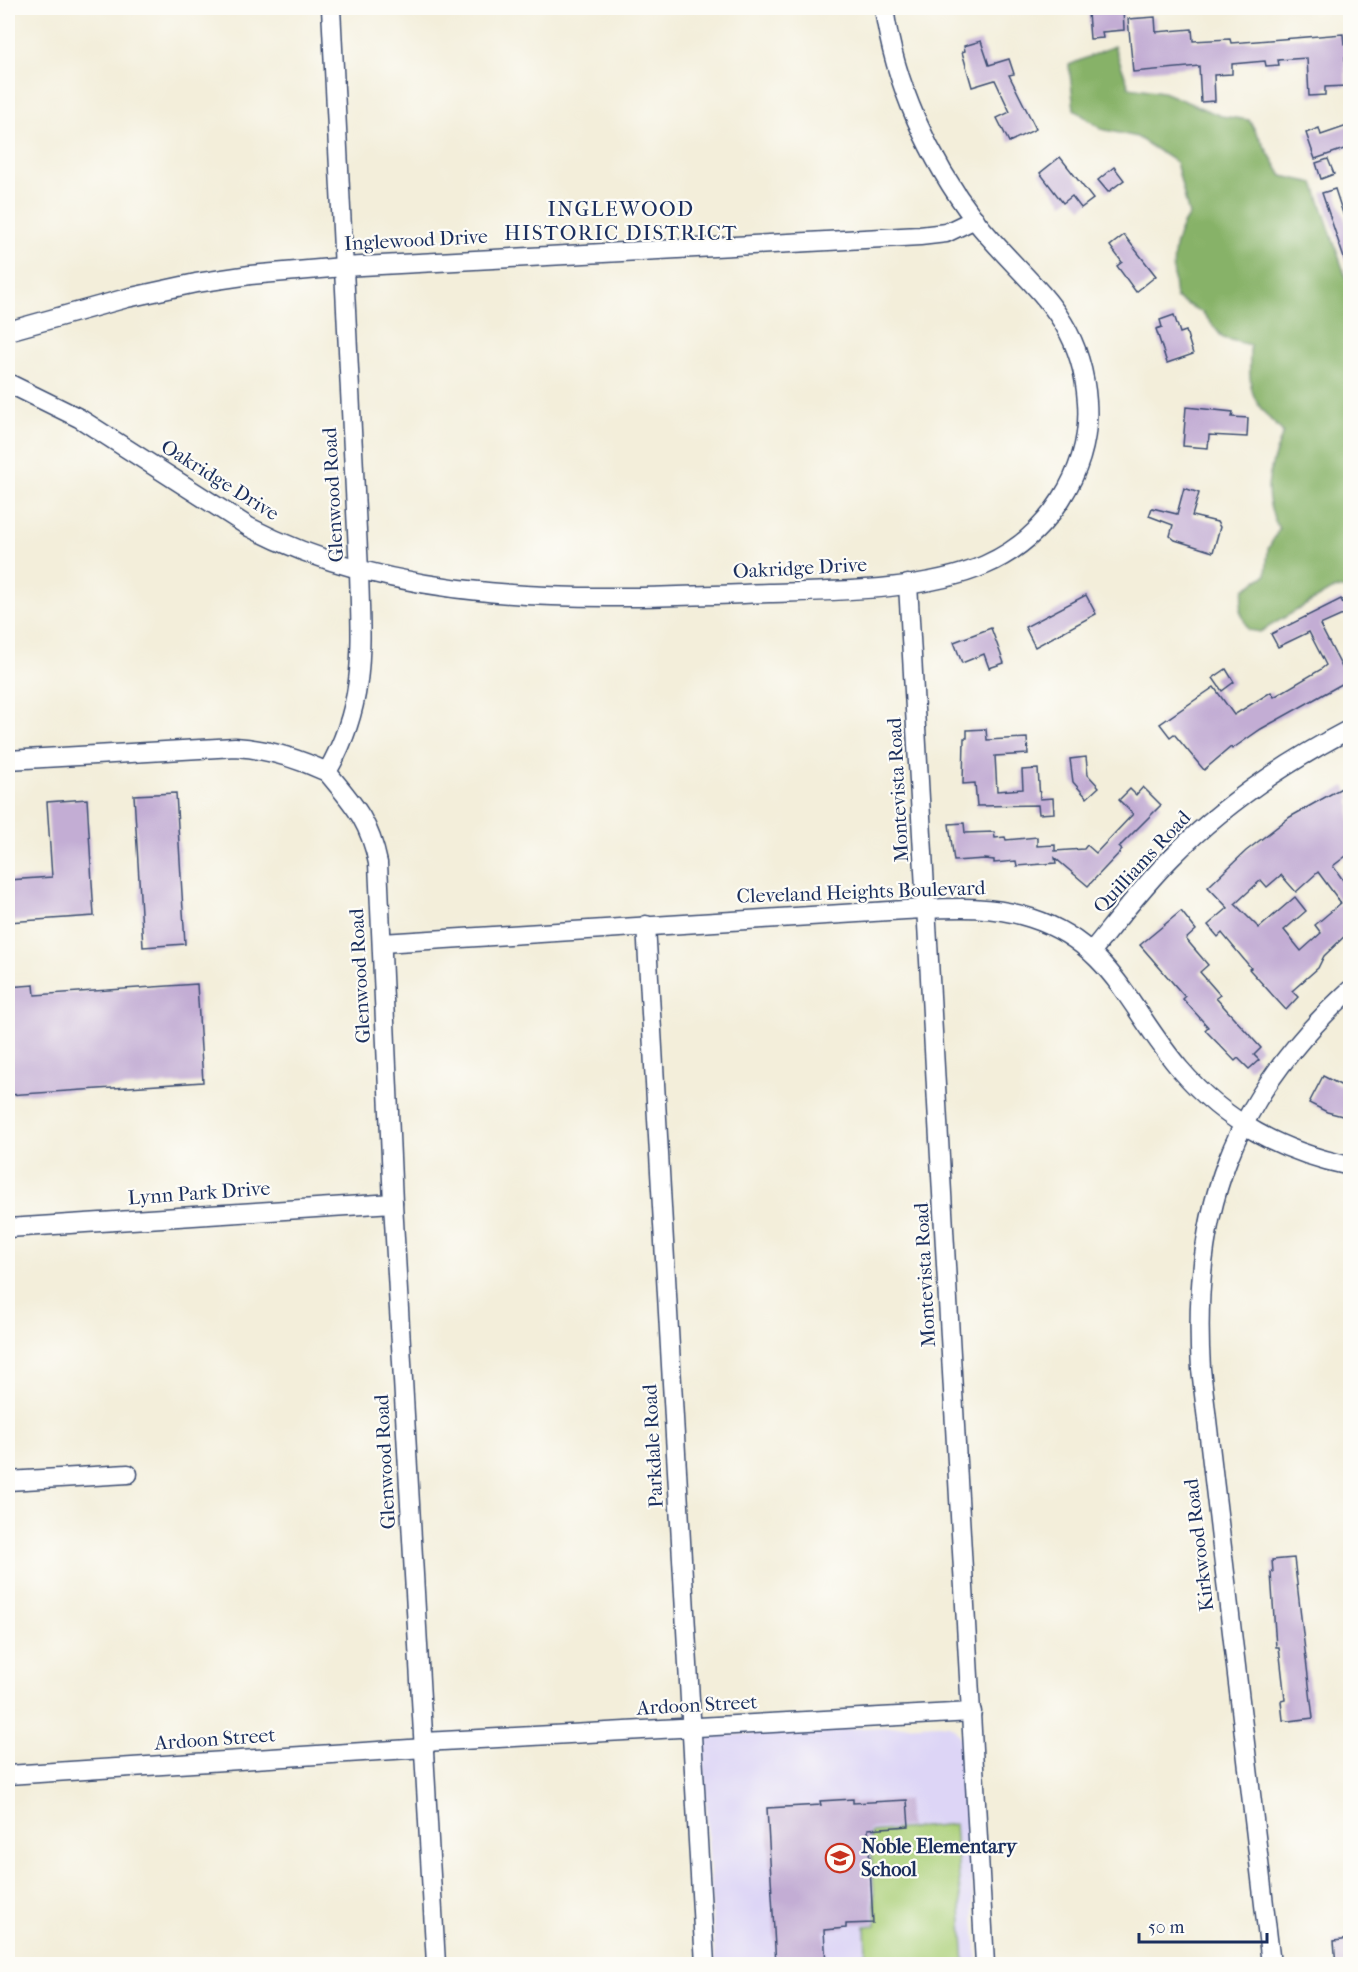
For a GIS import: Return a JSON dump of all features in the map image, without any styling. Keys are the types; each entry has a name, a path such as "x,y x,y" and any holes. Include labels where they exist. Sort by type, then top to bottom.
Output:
{"street":[{"name":"Glenwood Road","path":"331,8 359,571 359,686 349,727 327,772 364,818 372,837 378,863 393,1203 436,1965"},
{"name":"Oakridge Drive","path":"8,383 78,418 249,526 277,541 359,571 452,590 601,599 793,592 908,584 970,572 1018,547 1058,506 1071,480 1084,443 1087,412 1085,385 1069,330 1039,289 975,219 948,179 918,122 897,67 884,8"},
{"name":"Inglewood Drive","path":"8,330 127,298 250,274 921,236 946,233 975,219"},
{"name":"Montevista Road","path":"908,584 928,909 985,1965"},
{"name":"Quilliams Road","path":"1092,951 1171,858 1204,826 1265,780 1350,729"},
{"path":"8,760 235,747 279,753 327,772"},
{"name":"Cleveland Heights Boulevard","path":"382,944 646,925 928,909 979,907 1014,913 1044,923 1092,951 1120,982 1179,1068 1209,1099 1244,1126 1286,1148 1350,1166"},
{"name":"Parkdale Road","path":"646,925 705,1965"},
{"name":"Kirkwood Road","path":"1271,1965 1198,1324 1207,1226 1222,1174 1244,1126 1286,1057 1350,990"},
{"name":"Lynn Park Drive","path":"8,1228 393,1203"},
{"path":"8,1481 128,1474"},
{"name":"Ardoon Street","path":"8,1775 692,1727 972,1712"}],"shaded area":[{"name":"Noble Elementary School","path":"949,1725 955,1729 964,1743 977,1964 715,1964 703,1746 706,1738"}],"green space":[{"path":"1114,46 1129,87 1163,92 1221,116 1249,120 1282,176 1314,183 1350,290 1350,587 1331,590 1260,632 1248,630 1240,610 1244,589 1266,575 1268,549 1279,529 1269,503 1268,492 1271,469 1283,432 1263,411 1253,394 1250,345 1223,338 1203,313 1176,298 1175,245 1189,215 1176,162 1137,137 1101,129 1074,109 1069,65"},
{"path":"955,1824 965,1964 861,1964 861,1955 866,1952 865,1926 876,1925 870,1832"}],"building":[{"path":"1123,8 1124,30 1102,32 1103,38 1090,39 1088,13 1095,12 1095,10"},
{"path":"1155,17 1156,32 1192,29 1193,41 1230,39 1231,43 1343,34 1344,44 1350,44 1350,57 1345,57 1346,86 1325,87 1325,95 1309,96 1307,58 1278,60 1279,65 1266,66 1265,61 1232,64 1232,74 1214,75 1215,101 1201,102 1199,66 1133,72 1128,19"},
{"path":"981,41 989,65 1009,59 1014,74 1009,75 1036,129 1009,142 997,118 1010,112 995,80 972,87 962,52 965,51 964,46"},
{"path":"1350,125 1350,147 1315,159 1306,133 1319,128 1321,135"},
{"path":"1060,157 1093,199 1081,208 1072,196 1063,203 1040,173"},
{"path":"1328,159 1334,174 1321,179 1316,163"},
{"path":"1114,167 1124,180 1108,192 1098,180"},
{"path":"1335,189 1350,235 1350,270 1348,270 1322,193"},
{"path":"1124,235 1156,276 1136,292 1117,266 1122,262 1110,246"},
{"path":"1174,315 1180,333 1186,331 1193,354 1167,363 1156,329 1162,327 1160,320"},
{"path":"1186,407 1233,412 1232,417 1248,418 1247,437 1209,435 1208,448 1183,446"},
{"path":"1184,488 1199,493 1192,516 1217,522 1220,527 1213,552 1175,540 1170,536 1173,525 1149,516 1152,508 1177,514"},
{"path":"1086,595 1096,614 1035,647 1025,627"},
{"path":"1341,599 1347,613 1320,625 1348,679 1340,685 1261,729 1232,749 1231,747 1204,770 1174,734 1170,737 1160,724 1214,687 1234,715 1271,692 1274,697 1320,670 1326,665 1309,632 1278,647 1271,634"},
{"path":"991,628 1004,663 989,668 984,654 962,663 954,642"},
{"path":"1226,669 1234,682 1222,691 1213,678"},
{"path":"986,729 987,740 1027,738 1028,754 995,756 997,791 1023,789 1022,770 1038,769 1040,799 1053,798 1054,813 1039,814 1038,805 977,806 975,783 963,784 964,738 967,738 967,730"},
{"path":"1086,757 1088,775 1099,787 1087,798 1073,782 1070,759"},
{"path":"1345,786 1350,795 1350,853 1333,866 1350,890 1350,931 1324,956 1318,968 1292,991 1298,997 1286,1010 1249,969 1251,968 1222,933 1218,937 1208,925 1228,908 1208,887 1246,851 1290,817","holes":["1318,872 1341,903 1315,925 1321,933 1301,951 1284,930 1306,911 1295,897 1259,928 1235,904 1261,880 1267,887 1281,875 1296,892"]},
{"path":"1143,787 1161,805 1119,847 1122,850 1088,886 1055,858 1056,863 1017,866 1016,861 994,863 994,860 985,859 954,861 949,824 964,823 965,833 994,832 995,838 1005,837 1006,840 1037,837 1037,846 1055,845 1055,851 1084,849 1087,845 1096,853 1133,814 1119,800 1130,789 1136,795"},
{"path":"176,793 185,944 143,947 134,795"},
{"path":"87,799 94,916 8,922 8,880 52,877 47,802"},
{"path":"1181,911 1196,930 1186,939 1208,965 1200,972 1220,995 1216,998 1261,1048 1254,1055 1259,1060 1249,1069 1238,1058 1235,1061 1205,1030 1208,1027 1140,945"},
{"path":"197,984 203,1082 8,1095 8,987 34,985 35,995"},
{"path":"1323,1076 1350,1090 1350,1118 1327,1112 1309,1103"},
{"path":"1294,1558 1313,1718 1289,1721 1283,1720 1281,1701 1285,1700 1279,1647 1276,1647 1271,1573 1273,1572 1272,1560"},
{"path":"853,1799 853,1803 907,1800 909,1826 868,1829 873,1923 846,1924 846,1928 824,1930 826,1965 776,1965 767,1808 821,1805 820,1801"},
{"path":"1350,1939 1350,1965 1336,1965 1334,1941"}],"place":[{"name":"Noble Elementary School","path":"840,1858"}],"district":[{"name":"INGLEWOOD HISTORIC DISTRICT","path":"621,221"}]}
